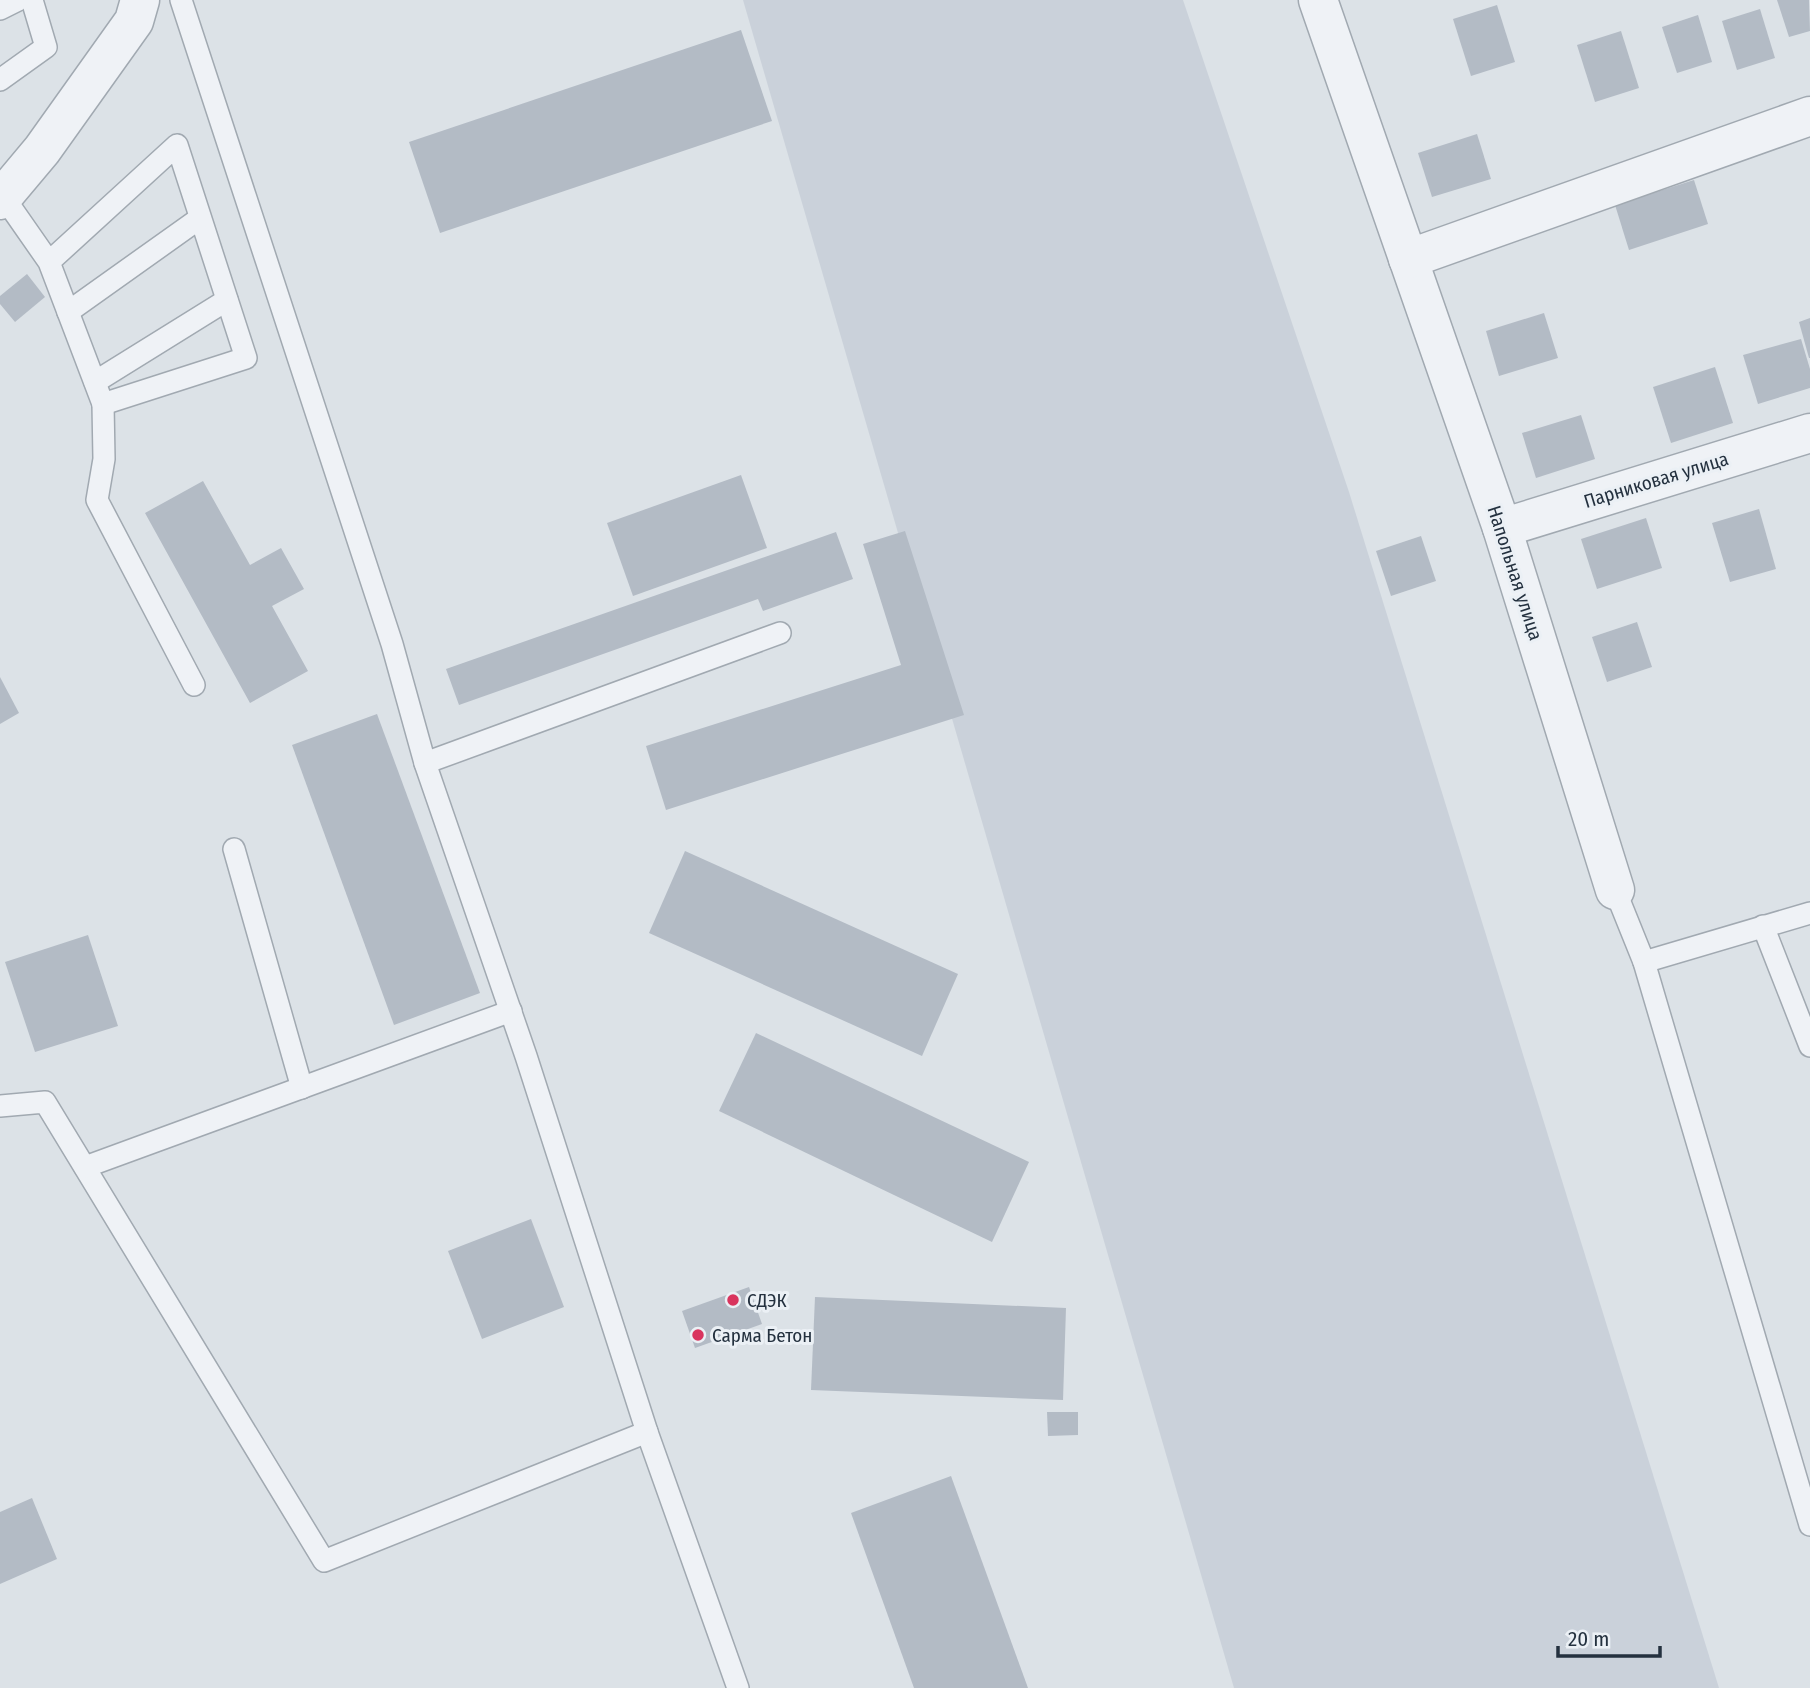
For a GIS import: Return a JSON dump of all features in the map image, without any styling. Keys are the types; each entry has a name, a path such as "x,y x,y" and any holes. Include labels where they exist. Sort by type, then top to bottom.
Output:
{"street":[{"path":"2,198 42,150 134,21 140,0"},
{"name":"Напольная улица","path":"1318,0 1502,528 1615,890"},
{"path":"1408,259 1810,116"},
{"name":"Парниковая улица","path":"1502,528 1810,433"}],"lane":[{"path":"0,9 18,0"},
{"path":"0,80 46,47 32,0"},
{"path":"181,0 392,644 425,763 510,1011 647,1432 738,1688"},
{"path":"49,262 177,145 246,358 103,404"},
{"path":"2,198 49,262 103,404 104,459 97,500 194,685"},
{"path":"68,312 200,218"},
{"path":"95,382 226,300"},
{"path":"425,763 780,633"},
{"path":"233,849 302,1088"},
{"path":"1615,890 1644,962 1810,1525"},
{"path":"1644,962 1810,913"},
{"path":"1763,926 1810,1046"},
{"path":"85,1167 510,1011"},
{"path":"0,1106 45,1102 324,1561 647,1432"}],"shaded area":[{"path":"743,0 1183,0 1349,492 1719,1688 1234,1688"}],"building":[{"path":"1777,0 1809,0 1810,31 1789,37"},
{"path":"1497,5 1515,62 1471,76 1453,19"},
{"path":"1760,9 1775,58 1737,70 1722,21"},
{"path":"1698,15 1712,62 1677,73 1662,27"},
{"path":"741,30 772,121 440,233 409,142"},
{"path":"1621,31 1639,88 1595,102 1577,45"},
{"path":"1477,134 1491,179 1432,197 1418,153"},
{"path":"1694,180 1708,224 1629,250 1615,205"},
{"path":"27,274 45,297 15,322 0,304 0,296"},
{"path":"1544,313 1558,358 1499,376 1486,331"},
{"path":"1810,318 1810,358 1809,358 1799,322"},
{"path":"1801,339 1810,369 1810,388 1758,404 1743,355"},
{"path":"1715,367 1733,423 1671,443 1653,387"},
{"path":"1581,415 1595,459 1536,478 1522,433"},
{"path":"741,475 767,548 633,596 607,523"},
{"path":"203,481 250,565 281,548 304,589 272,606 308,671 250,703 145,513"},
{"path":"1759,509 1776,569 1730,582 1712,523"},
{"path":"1646,518 1662,568 1597,589 1581,539"},
{"path":"905,531 964,715 666,810 646,746 901,665 863,544"},
{"path":"836,532 853,579 763,611 758,599 459,705 446,669"},
{"path":"1421,536 1436,581 1391,596 1376,551"},
{"path":"1637,622 1652,667 1607,682 1592,637"},
{"path":"0,677 19,713 0,724"},
{"path":"377,714 480,993 394,1025 292,745"},
{"path":"685,851 958,974 922,1056 649,933"},
{"path":"88,935 118,1026 35,1052 5,962"},
{"path":"756,1033 1029,1162 992,1242 719,1111"},
{"path":"531,1219 564,1307 482,1339 448,1251"},
{"path":"749,1287 762,1324 695,1348 682,1311"},
{"path":"815,1297 1066,1308 1063,1400 811,1390"},
{"path":"1047,1412 1078,1412 1078,1435 1048,1436"},
{"path":"951,1476 1028,1688 914,1688 851,1513"},
{"path":"32,1498 57,1559 0,1584 0,1512"}],"place":[{"name":"СДЭК","path":"733,1300"},
{"name":"Сарма Бетон","path":"698,1335"}]}
